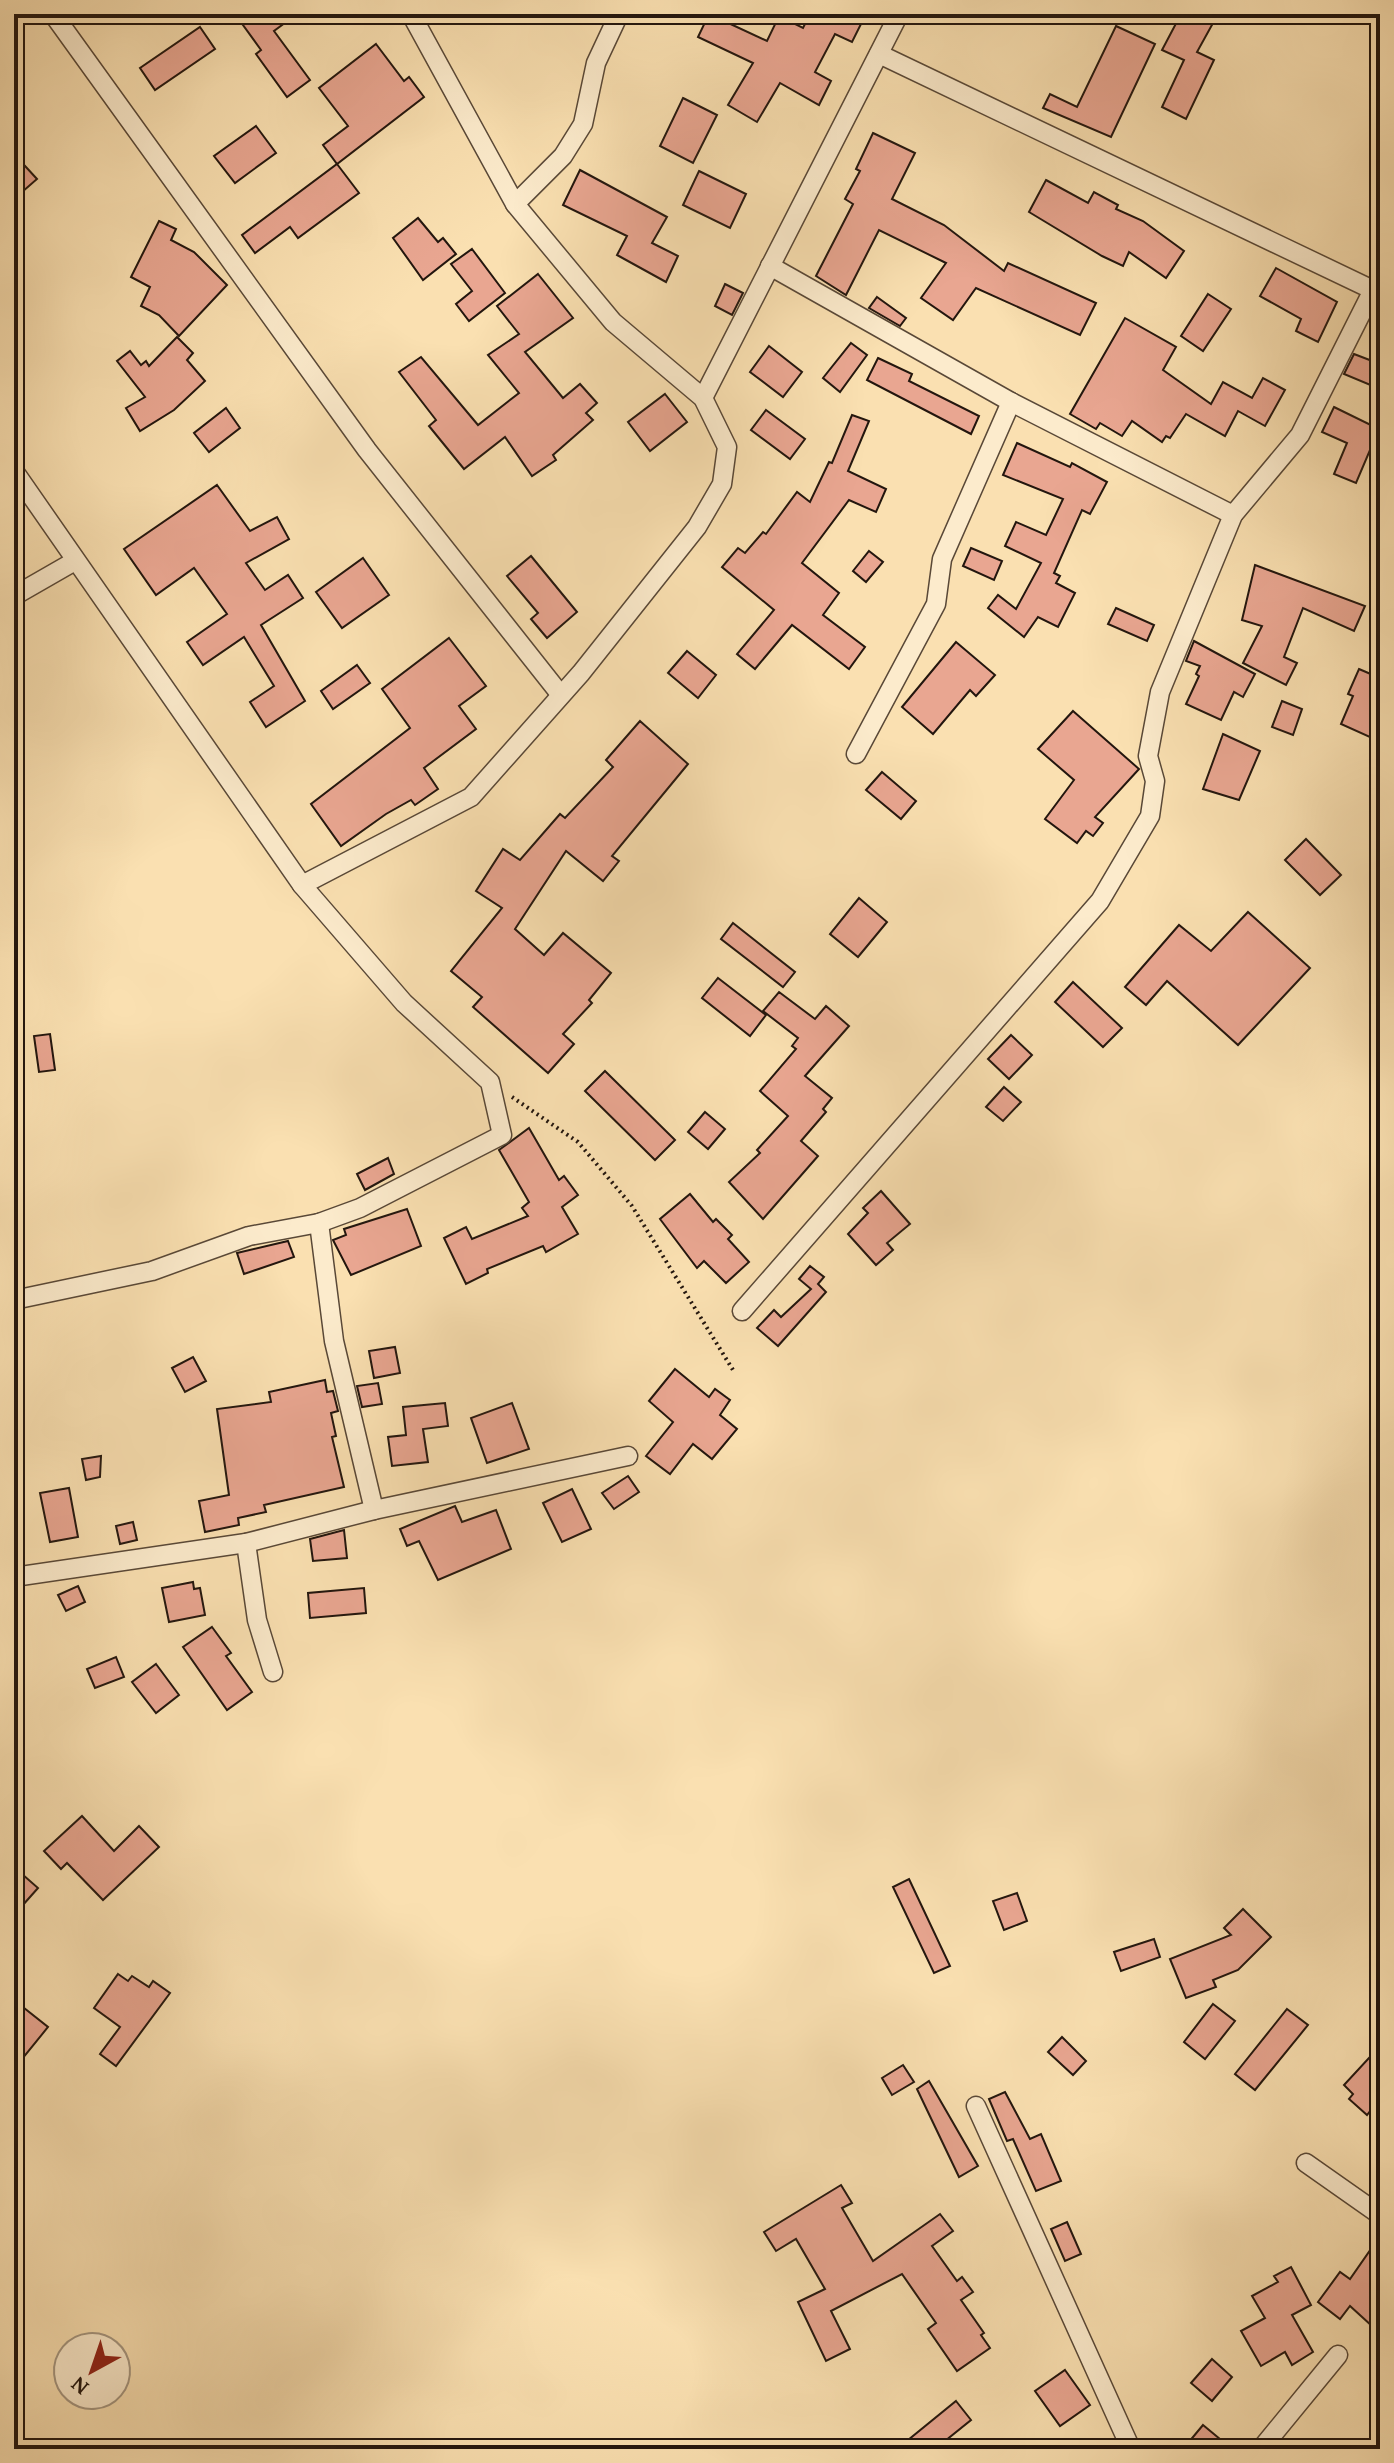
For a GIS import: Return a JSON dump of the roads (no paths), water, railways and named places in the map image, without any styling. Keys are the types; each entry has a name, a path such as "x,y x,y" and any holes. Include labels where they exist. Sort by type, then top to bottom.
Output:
{"street":[{"path":"53,14 367,450 560,694"},
{"path":"302,885 471,797 697,527 722,484 727,447 703,398 613,322 515,204 411,14"},
{"path":"515,204 563,156 583,124 596,63 619,14"},
{"path":"703,398 899,14"},
{"path":"742,1311 1100,901 1150,816 1155,781 1148,756 1160,692 1233,515 1300,435 1376,292 879,54"},
{"path":"770,266 1011,402 1233,515"},
{"path":"856,754 936,604 942,559 1011,402"},
{"path":"14,471 302,885 404,1003 490,1082 502,1135 360,1208 319,1223 249,1236 152,1271 14,1300"},
{"path":"14,596 75,561"},
{"path":"319,1223 334,1341 374,1510"},
{"path":"14,1577 246,1543 374,1510 628,1456"},
{"path":"246,1543 257,1620 273,1672"},
{"path":"976,2106 1131,2449"},
{"path":"1306,2163 1380,2215"},
{"path":"1261,2449 1338,2355"}]}
